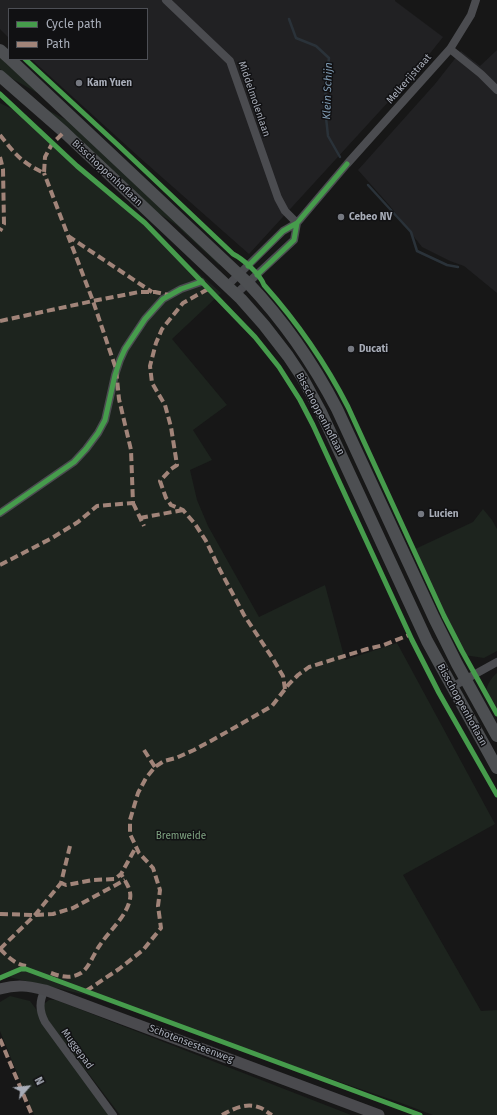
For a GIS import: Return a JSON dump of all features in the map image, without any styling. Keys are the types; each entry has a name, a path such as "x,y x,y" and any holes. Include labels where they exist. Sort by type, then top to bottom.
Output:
{"main road":[{"name":"Bisschoppenhoflaan","path":"0,50 8,58"},
{"name":"Bisschoppenhoflaan","path":"10,60 244,279 287,329 314,367 345,424 434,618 497,736"},
{"name":"Bisschoppenhoflaan","path":"0,76 64,132 232,290 255,314 272,335 312,394 341,453 416,618 435,656 497,768"}],"street":[{"name":"Middelmolenlaan","path":"166,0 230,61 278,198 285,211 297,223"},
{"name":"Melkerijstraat","path":"297,223 347,164 450,49 471,15 476,0"},
{"path":"450,49 481,74 497,90"},
{"path":"232,290 294,240 297,223"},
{"path":"232,290 244,279 283,231 297,223"},
{"path":"0,513 74,462 86,449 98,433 105,420 115,375 120,360 125,349 145,319 163,299 177,291 201,282"},
{"path":"452,687 497,662"},
{"name":"Schotensesteenweg","path":"0,988 23,985 45,990 379,1115"},
{"name":"Muggepad","path":"45,990 42,996 40,1009 45,1022 113,1115"}],"shaded area":[{"path":"0,0 395,0 443,37 412,76 249,254 32,60 148,60 148,8 8,8 8,37 0,29"},
{"path":"497,50 497,293 464,266 450,261 422,247 390,206 358,170 435,84 461,51 480,66"}],"green space":[{"path":"0,56 41,95 6,75 0,69"},
{"name":"Bremweide","path":"0,103 14,110 221,293 172,339 227,405 193,430 212,460 190,470 197,500 208,526 259,617 325,585 345,660 397,643 495,824 403,875 481,1011 497,1010 497,1115 433,1115 86,995 0,975"},
{"path":"44,108 70,122 221,263 219,265 175,224 158,213"},
{"path":"483,509 497,529 497,651 484,658 464,655 413,550 473,522"},
{"path":"497,673 497,714 489,701 486,690 492,678"},
{"path":"10,996 30,1001 113,1115 34,1115 0,1031 0,1002"},
{"path":"49,1000 56,1000 351,1115 120,1115 47,1019 44,1011 44,1004"}],"waterway":[{"name":"Klein Schijn","path":"289,19 296,38 316,46 329,58 325,108 328,136 340,157"},
{"name":"Klein Schijn","path":"368,185 411,232 417,251 447,265 458,267"}],"marked path":[{"path":"0,135 19,157 30,166 44,173 45,157 52,144 64,132"},
{"path":"0,157 3,169 4,224 0,231"},
{"path":"0,565 52,538 78,522 97,506 133,503 131,450 119,399 116,369 93,301 44,173"},
{"path":"68,236 152,292"},
{"path":"208,289 183,303 162,329 156,343 150,366 152,383 165,405 171,427 177,465 160,481 166,498 171,505 183,510 195,524 206,541 244,615 283,676 285,689"},
{"path":"0,321 139,292 155,292 169,295"},
{"path":"133,503 144,526"},
{"path":"140,518 183,510"},
{"path":"86,991 119,969 143,950 161,928 158,906 160,890 153,868 139,853 130,834 130,820 138,793 146,778 155,767 164,761 176,758 194,750 272,706 289,684 309,667 384,645 409,635"},
{"path":"144,750 155,767"},
{"path":"70,846 61,883 66,885 93,880 115,879 121,874 136,847"},
{"path":"51,973 70,977 84,971 98,948 122,917 128,905 130,892 121,874"},
{"path":"0,914 53,914 73,908 125,880"},
{"path":"0,949 35,915 61,883"},
{"path":"0,949 15,962 26,966"},
{"path":"0,1039 32,1115"},
{"path":"222,1115 236,1108 246,1106 256,1106 272,1115"}],"cycle path":[{"path":"26,60 233,254 242,259 251,267 299,328 330,374 348,407 444,616 497,714"},
{"path":"0,94 77,166 145,223 255,337 279,367 300,400 313,425 412,640 439,693 497,795"},
{"path":"248,266 283,231 297,223 347,164"},
{"path":"257,275 294,240 297,223"},
{"path":"0,513 74,462 86,449 98,433 105,420 115,375 120,360 125,349 145,319 163,299 181,289 201,282"},
{"path":"0,978 21,969 26,969 420,1115"}],"place":[{"name":"Kam Yuen","path":"79,83"},
{"name":"Cebeo NV","path":"341,217"},
{"name":"Ducati","path":"351,349"},
{"name":"Lucien","path":"421,514"}]}
